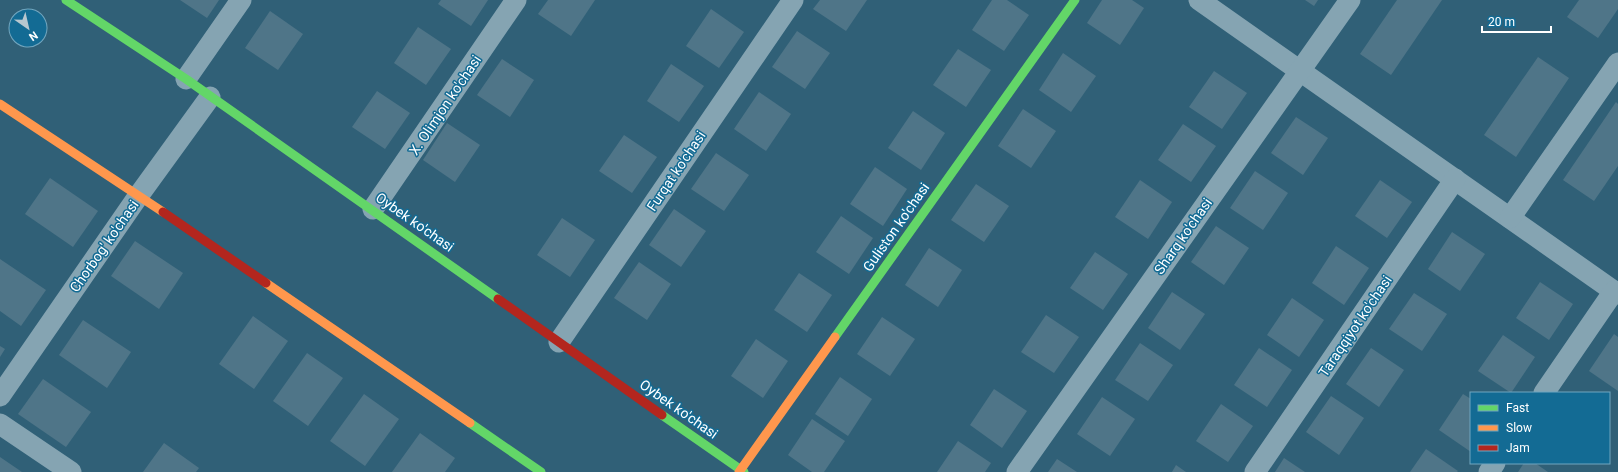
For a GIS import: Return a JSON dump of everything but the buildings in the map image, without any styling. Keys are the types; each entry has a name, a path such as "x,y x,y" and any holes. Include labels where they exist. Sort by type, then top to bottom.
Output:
{"street":[{"name":"Oybek ko'chasi","path":"66,0 186,79 373,209 741,471"},
{"path":"186,79 241,0"},
{"name":"X. Olimjon ko'chasi","path":"373,209 516,0"},
{"name":"Furqat ko'chasi","path":"559,342 793,0"},
{"name":"Guliston ko'chasi","path":"741,471 1075,0"},
{"path":"1199,0 1616,292 1545,392"},
{"name":"Sharq ko'chasi","path":"1017,472 1350,0"},
{"path":"1510,218 1618,63"},
{"name":"Chorbog' ko'chasi","path":"0,396 139,195 210,97"},
{"path":"0,104 139,195 541,472"},
{"name":"Taraqqiyot ko'chasi","path":"1255,472 1455,179"},
{"path":"0,424 71,472"}],"traffic: fast":[{"path":"66,0 186,79 498,299"},
{"path":"835,337 1075,0"},
{"path":"662,415 744,472"},
{"path":"470,423 541,472"}],"traffic: slow":[{"path":"0,104 163,212"},
{"path":"266,283 470,423"},
{"path":"739,472 835,337"}],"traffic: jam":[{"path":"163,212 266,283"},
{"path":"498,299 662,415"}]}
